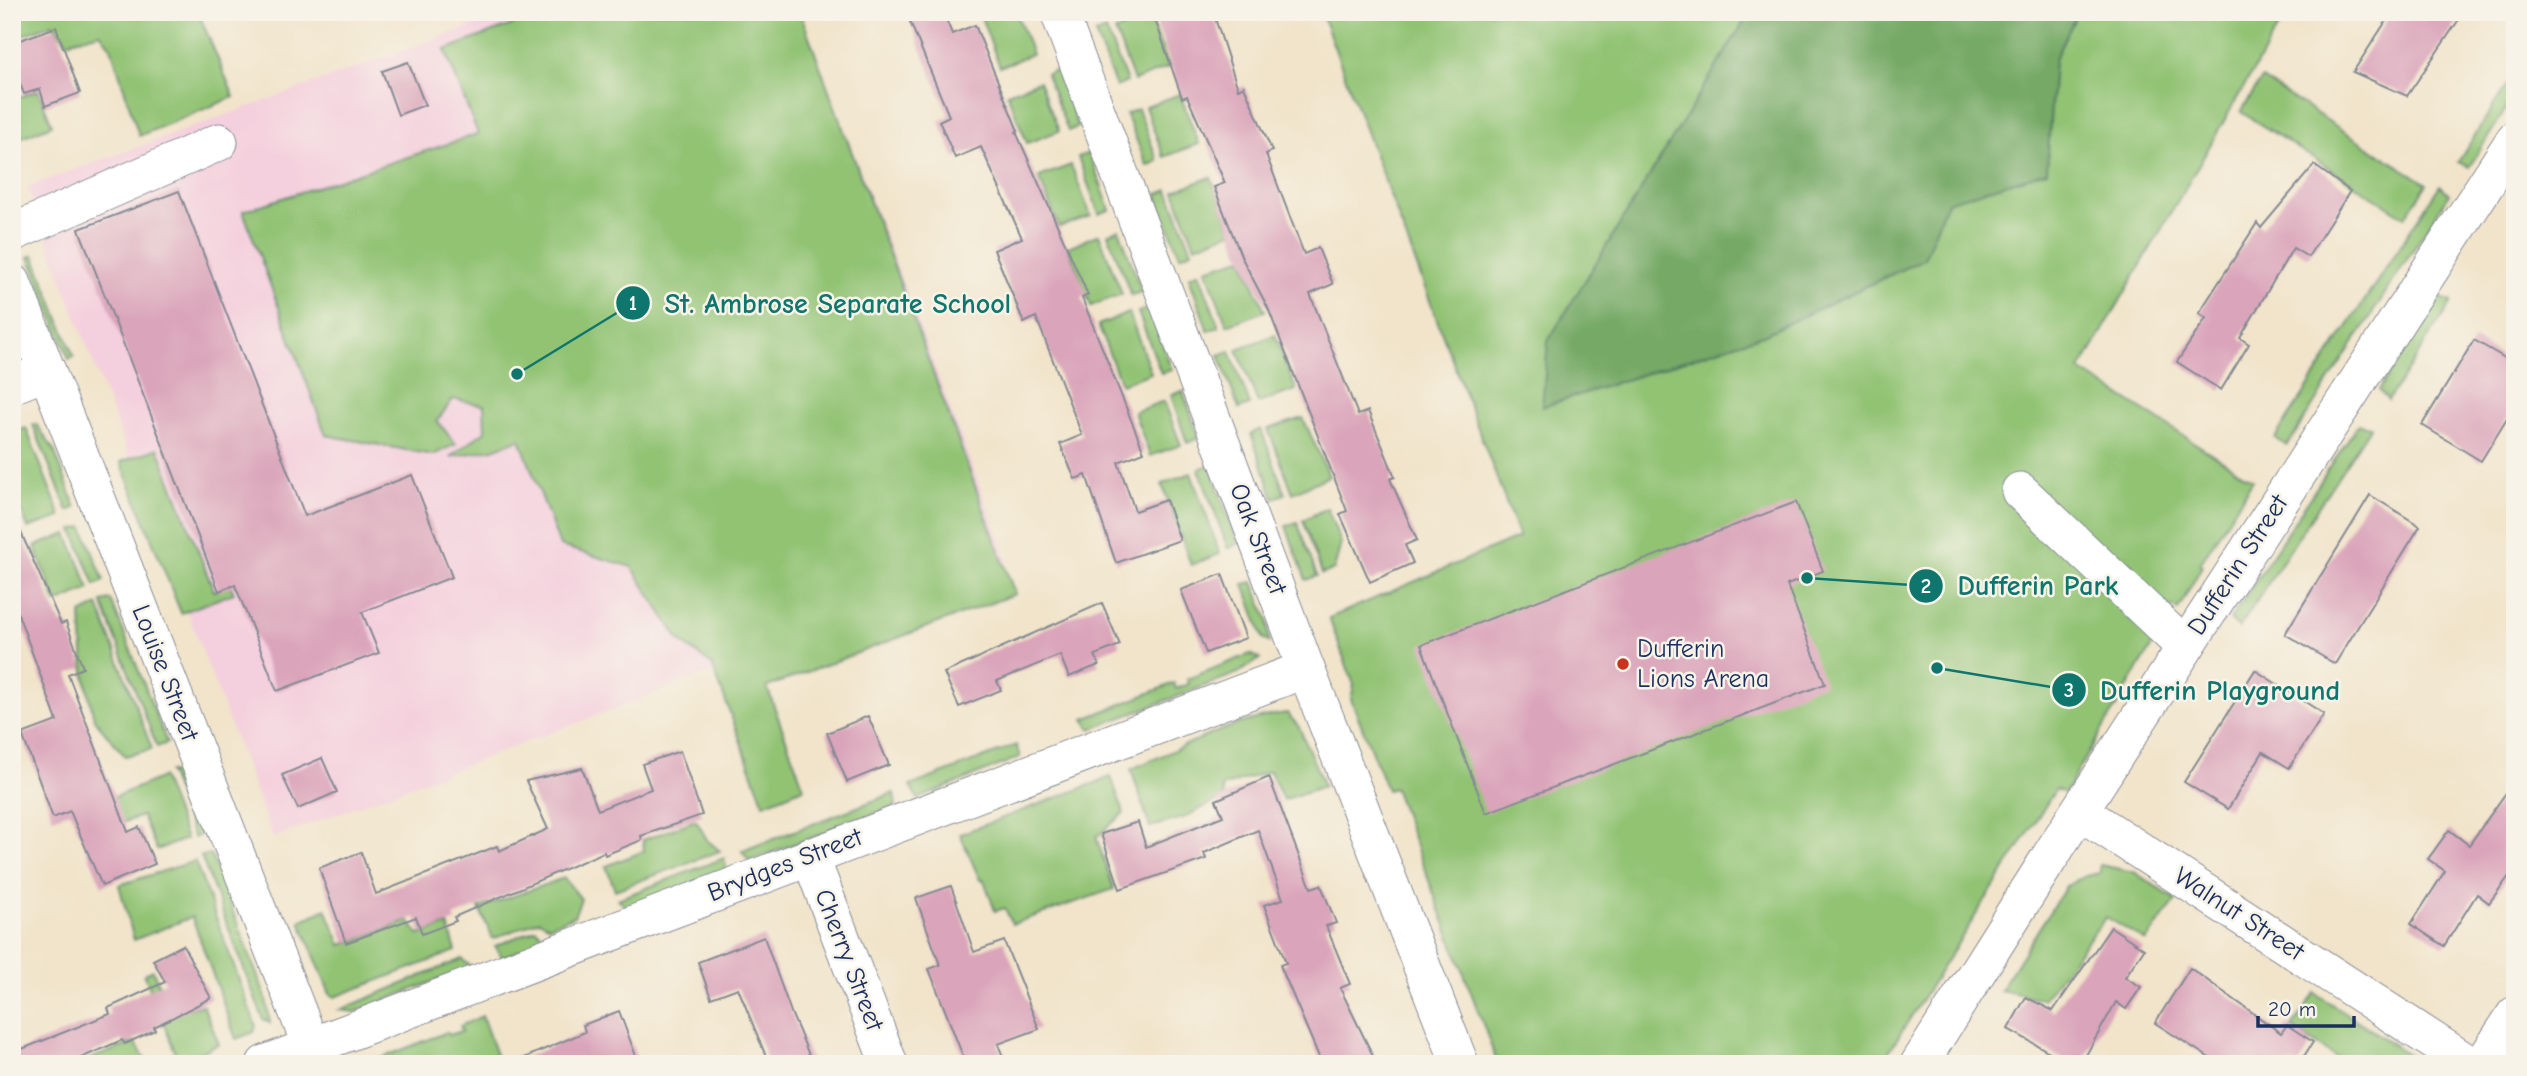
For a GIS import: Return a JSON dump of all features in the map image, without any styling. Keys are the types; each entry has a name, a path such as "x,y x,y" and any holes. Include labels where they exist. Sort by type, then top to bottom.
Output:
{"street":[{"name":"Oak Street","path":"1059,12 1306,669 1460,1064"},
{"name":"Dufferin Street","path":"1919,1064 2078,811 2515,139"},
{"path":"12,233 219,142"},
{"name":"Louise Street","path":"12,282 315,1055"},
{"path":"12,384 47,371"},
{"path":"2020,491 2185,647"},
{"name":"Brydges Street","path":"265,1064 315,1055 810,856 1306,669"},
{"name":"Walnut Street","path":"2078,811 2469,1064"},
{"name":"Cherry Street","path":"810,856 888,1064"},
{"path":"2483,1064 2515,1015"}],"shaded area":[{"path":"510,12 800,12 1008,560 273,838 27,187"}],"green space":[{"path":"12,12 198,12 234,97 139,136 111,47 100,33 67,42 53,24 12,39"},
{"path":"546,12 800,12 1015,594 767,687 804,788 764,804 712,665 680,641 632,567 560,546 520,439 493,449 450,457 485,431 484,405 453,399 437,421 456,444 433,455 326,435 243,211 478,134 445,50"},
{"path":"979,12 1016,12 1032,54 1000,67"},
{"path":"1321,12 2287,12 2080,370 2253,480 2200,564 2202,566 2178,610 2172,607 2157,631 2159,634 2065,793 2056,789 1881,1064 1498,1064 1394,788 1387,790 1351,699 1354,685 1329,618 1519,537"},
{"path":"1750,12 2078,12 2054,60 2047,171 1947,202 1924,259 1763,335 1542,407 1548,341"},
{"path":"1150,18 1169,67 1134,81 1115,31"},
{"path":"1106,30 1127,82 1116,87 1095,34"},
{"path":"1057,70 1078,127 1068,131 1046,74"},
{"path":"2515,72 2515,95 2469,167 2458,162"},
{"path":"2262,79 2427,184 2405,217 2241,112"},
{"path":"1039,81 1059,131 1027,143 1007,93"},
{"path":"38,90 52,125 12,141 12,100"},
{"path":"1180,94 1199,144 1164,157 1145,107"},
{"path":"1138,109 1158,161 1147,166 1126,114"},
{"path":"1089,153 1110,210 1099,214 1078,157"},
{"path":"1071,165 1091,216 1059,227 1039,177"},
{"path":"1211,177 1232,232 1195,246 1174,191"},
{"path":"2440,185 2449,194 2287,446 2275,438"},
{"path":"1168,190 1192,251 1180,256 1156,195"},
{"path":"1119,229 1142,292 1131,295 1108,234"},
{"path":"1099,234 1122,294 1091,306 1068,247"},
{"path":"34,255 74,357 69,359 29,257"},
{"path":"1242,258 1265,311 1227,325 1206,269"},
{"path":"1199,272 1219,327 1208,331 1189,277"},
{"path":"2439,297 2452,302 2388,400 2379,390"},
{"path":"1149,308 1172,370 1161,373 1138,312"},
{"path":"1129,313 1151,373 1121,384 1098,325"},
{"path":"1275,335 1296,390 1258,403 1237,349"},
{"path":"1230,351 1250,405 1239,409 1219,355"},
{"path":"1183,391 1199,438 1187,443 1171,395"},
{"path":"1164,401 1181,445 1150,456 1134,412"},
{"path":"1303,418 1329,476 1293,493 1268,429"},
{"path":"36,424 54,450 76,508 68,511 33,425"},
{"path":"2358,424 2371,426 2239,628 2230,620"},
{"path":"26,428 61,517 28,528 12,486 12,433"},
{"path":"1261,429 1285,494 1274,498 1251,434"},
{"path":"158,448 214,591 230,585 234,593 181,613 121,462"},
{"path":"1209,465 1238,543 1228,549 1199,469"},
{"path":"1191,473 1220,554 1191,565 1162,484"},
{"path":"1327,508 1341,543 1334,570 1322,574 1303,520"},
{"path":"1297,522 1317,576 1306,580 1286,526"},
{"path":"83,527 104,581 95,585 73,530"},
{"path":"67,534 90,589 56,603 35,546"},
{"path":"1253,582 1268,620 1269,642 1263,638 1244,584"},
{"path":"111,600 167,743 157,747 102,602"},
{"path":"98,605 152,749 125,756 94,719 84,671 81,614"},
{"path":"1250,654 1260,659 1238,673 1091,729 1084,719 1174,683 1176,689 1189,684 1187,679"},
{"path":"1287,713 1299,727 1324,786 1283,800 1270,771 1222,787 1224,797 1183,818 1150,827 1131,769 1227,728"},
{"path":"1016,745 1020,757 918,799 910,786"},
{"path":"169,772 179,772 202,834 194,838"},
{"path":"162,777 186,839 157,850 142,816 100,830 93,806"},
{"path":"1111,777 1124,813 1096,837 1114,889 1012,924 1005,908 995,911 984,880 980,880 960,834"},
{"path":"894,793 896,806 749,861 742,851"},
{"path":"696,820 707,840 720,851 615,890 606,866 644,851 643,840"},
{"path":"211,855 266,998 270,1023 263,1019 201,856"},
{"path":"724,858 727,872 627,908 618,899"},
{"path":"195,861 256,1026 254,1032 236,1039 192,917 134,940 119,885"},
{"path":"2100,865 2134,872 2176,900 2146,941 2106,917 2043,999 2000,990 2066,886 2085,876 2100,873"},
{"path":"564,878 581,899 574,916 549,926 539,920 493,939 479,908"},
{"path":"326,909 341,945 409,921 419,935 448,925 456,951 335,997 330,994 300,921"},
{"path":"536,929 548,939 502,957 495,946"},
{"path":"462,959 471,967 355,1012 340,1010"},
{"path":"153,970 168,1009 188,1009 203,1005 219,1044 179,1062 144,974"},
{"path":"2315,993 2423,1064 2354,1064 2337,1058 2292,1027"},
{"path":"482,1016 499,1063 366,1064 447,1032 449,1035 462,1031 460,1026"},
{"path":"135,1042 148,1064 79,1064 79,1063"}],"building":[{"path":"906,12 943,12 952,34 975,25 1018,131 1016,132 1088,295 1082,298 1144,452 1118,462 1135,511 1166,500 1180,540 1116,563 1086,475 1075,479 1060,444 1082,435 1036,317 1024,323 994,250 1022,238 981,147 955,158 939,121 949,116"},
{"path":"1176,12 1213,12 1238,89 1244,86 1272,151 1266,154 1304,254 1318,248 1333,284 1310,294 1358,415 1368,411 1395,477 1390,479 1417,540 1405,545 1413,563 1370,582 1340,514 1347,511 1268,308 1242,258 1214,187 1225,183 1187,96 1182,98 1155,19"},
{"path":"2392,12 2464,12 2407,96 2353,72"},
{"path":"56,27 80,93 45,106 40,89 24,94 12,63 12,43"},
{"path":"408,62 425,105 398,115 382,71"},
{"path":"2314,165 2350,191 2308,257 2293,248 2240,338 2249,344 2221,390 2177,362 2206,318 2199,313 2257,223 2261,228"},
{"path":"179,191 305,516 412,475 452,577 362,612 379,653 277,691 235,585 219,591 79,229"},
{"path":"2474,340 2515,364 2515,406 2481,461 2422,425"},
{"path":"2370,495 2420,526 2335,664 2285,634"},
{"name":"Dufferin Lions Arena","path":"1796,502 1823,571 1787,585 1825,684 1486,813 1421,645"},
{"path":"12,512 61,624 66,622 83,668 68,674 128,832 139,827 155,864 102,886 70,811 53,818 22,734 57,721 18,614 12,617"},
{"path":"1222,574 1246,638 1206,653 1181,590"},
{"path":"1102,603 1120,645 1095,655 1099,665 1069,677 1060,655 997,681 1001,690 959,707 944,673"},
{"path":"2255,670 2324,714 2289,768 2263,752 2228,809 2184,782"},
{"path":"868,716 889,765 847,782 827,733"},
{"path":"680,751 702,815 641,836 642,840 605,855 604,852 454,917 456,921 422,934 416,917 346,943 319,868 361,852 376,894 497,846 499,851 548,829 526,781 582,768 598,810 651,789 642,764"},
{"path":"322,758 337,792 298,809 282,775"},
{"path":"1269,777 1311,888 1321,885 1336,923 1326,926 1350,984 1340,988 1377,1064 1322,1064 1280,965 1286,963 1264,905 1283,899 1258,830 1204,853 1206,859 1120,889 1101,834 1138,822 1146,847 1223,816 1216,800"},
{"path":"2515,780 2515,868 2489,903 2477,894 2444,946 2411,924 2445,871 2428,859 2449,830 2469,845"},
{"path":"951,886 974,952 1004,941 1039,1029 998,1044 1006,1064 966,1064 929,969 940,965 916,898"},
{"path":"2111,927 2144,949 2125,977 2141,987 2126,1009 2116,1002 2081,1064 2071,1064 2008,1029 2026,997 2053,1011"},
{"path":"764,937 813,1064 769,1064 738,988 711,998 698,962"},
{"path":"183,945 211,998 125,1044 122,1040 67,1064 12,1064 12,1053 110,1014 108,1008 165,982 153,960"},
{"path":"2190,968 2281,1033 2287,1025 2313,1042 2299,1064 2219,1064 2155,1023"},
{"path":"619,1011 639,1064 510,1064 585,1032 583,1025"}],"place":[{"name":"St. Ambrose Separate School","path":"517,374"},
{"name":"Dufferin Park","path":"1807,578"},
{"name":"Dufferin Lions Arena","path":"1623,664"},
{"name":"Dufferin Playground","path":"1937,668"}]}
